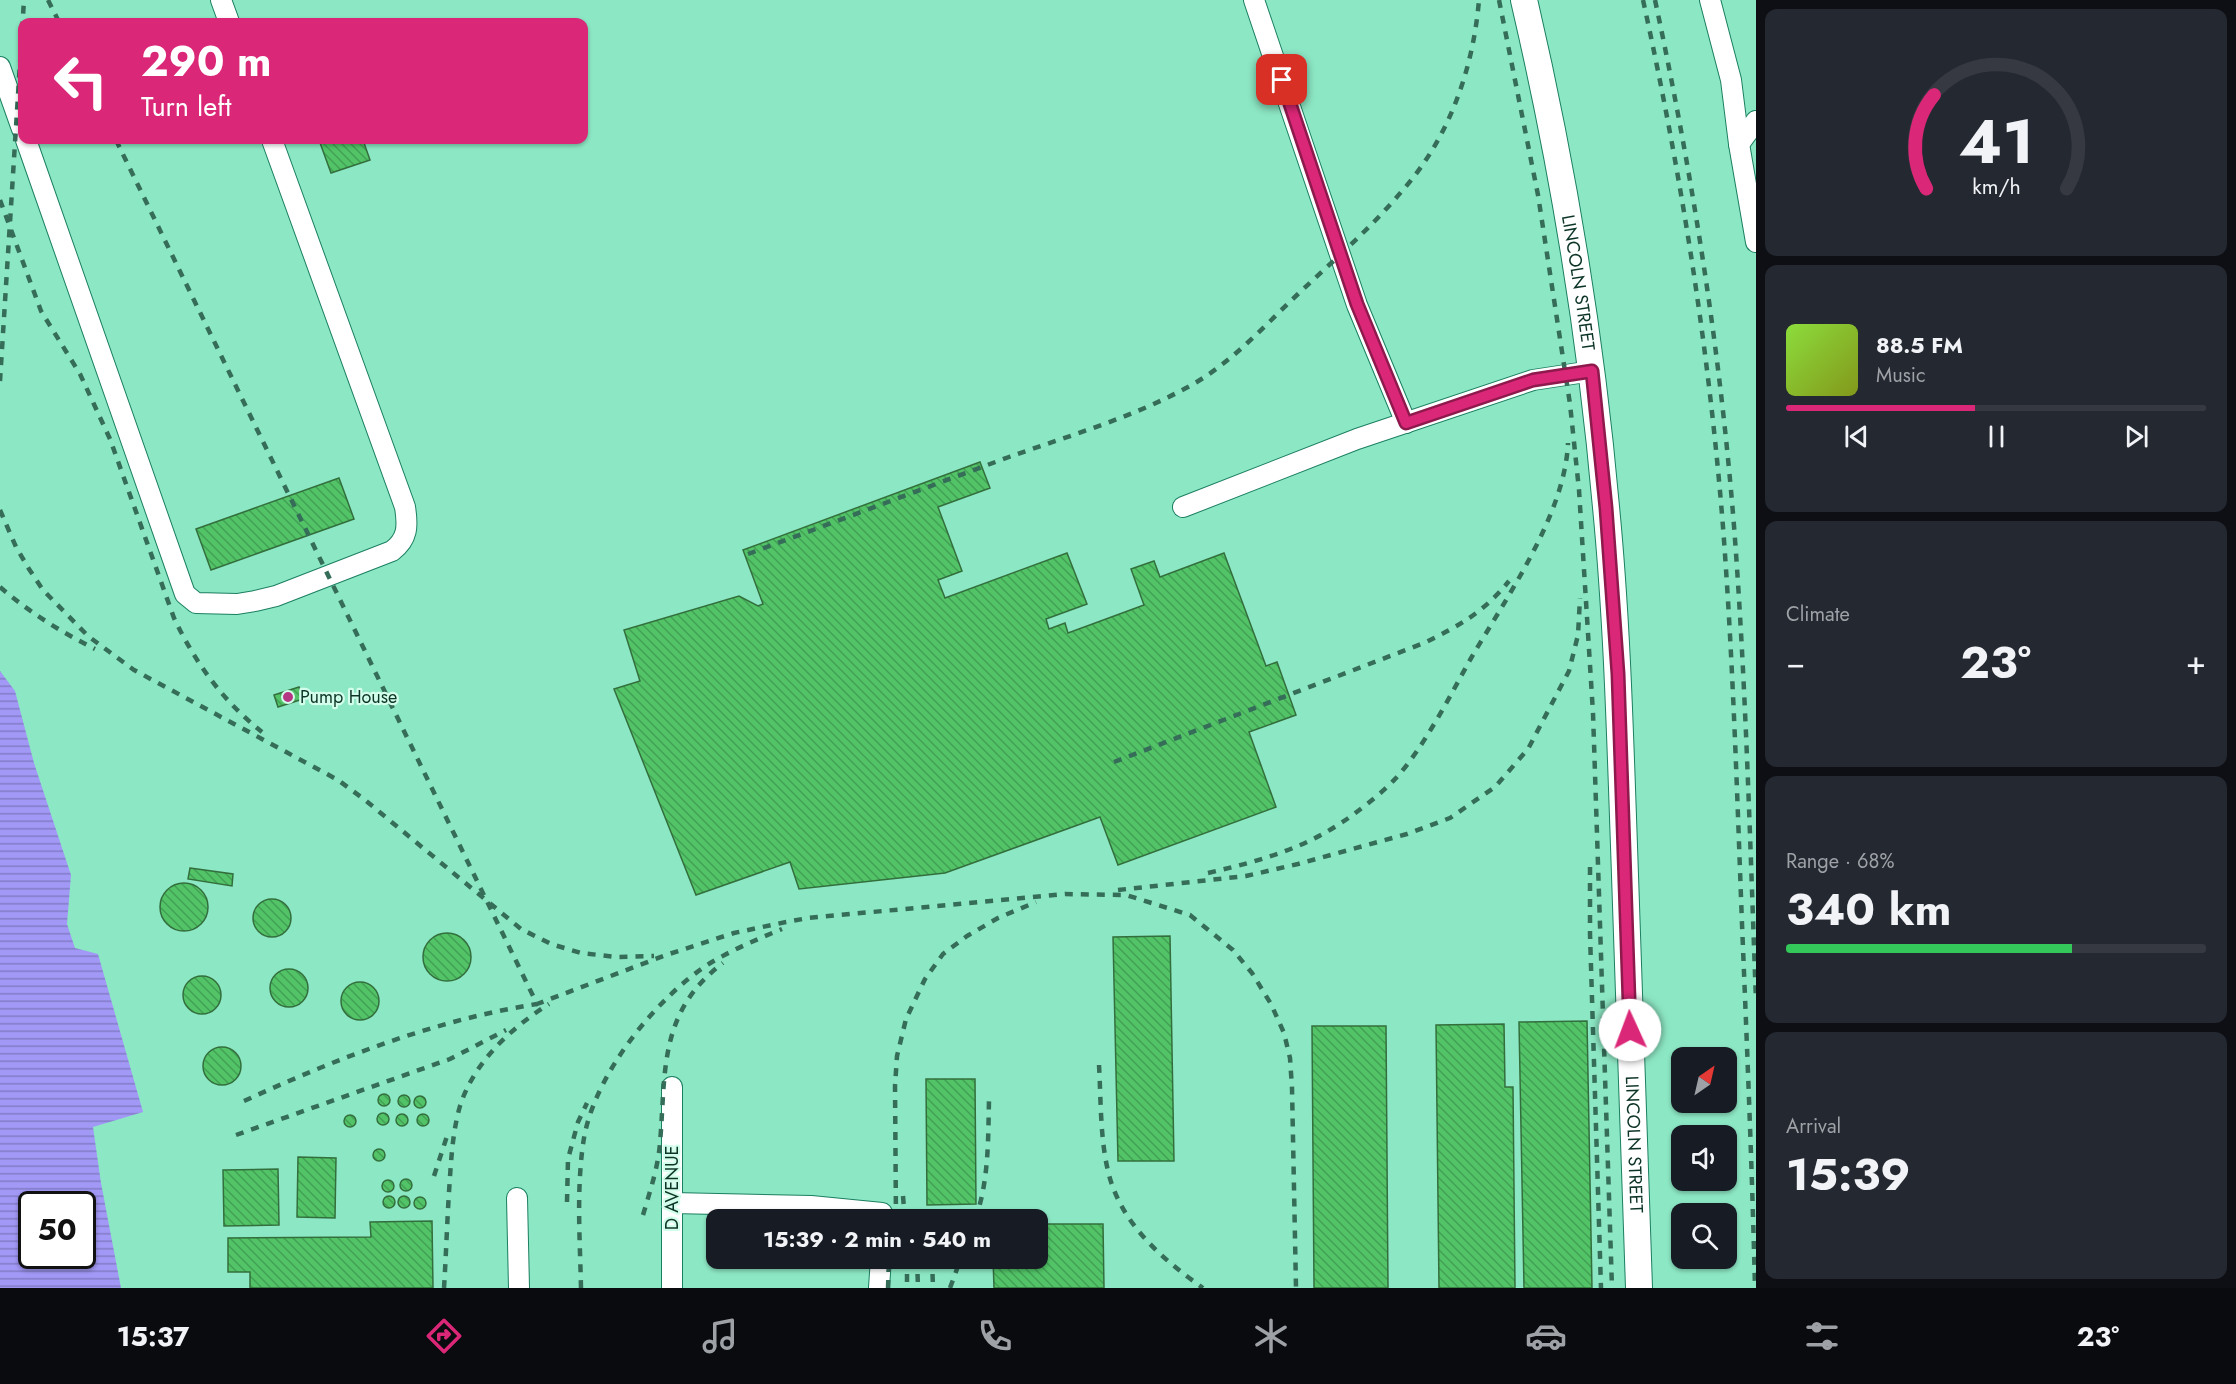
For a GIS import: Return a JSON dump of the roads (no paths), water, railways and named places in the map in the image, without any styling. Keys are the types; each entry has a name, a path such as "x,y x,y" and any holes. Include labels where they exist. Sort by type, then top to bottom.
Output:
{"main road":[{"name":"LINCOLN STREET","path":"1524,0 1542,75 1563,190 1592,371 1606,508 1618,674 1639,1288"}],"street":[{"path":"222,0 229,18"},
{"path":"1254,0 1357,304 1406,423"},
{"path":"1710,0 1731,80 1739,144 1753,202 1756,242"},
{"path":"0,67 18,118"},
{"path":"1739,144 1756,121"},
{"path":"27,144 185,594 196,603 237,604 276,596 392,551 401,544 406,534 405,507 273,144"},
{"path":"1183,507 1357,439 1533,380 1592,371"},
{"name":"D AVENUE","path":"672,1087 672,1288"},
{"path":"517,1198 519,1288"},
{"path":"672,1203 811,1206 841,1209"},
{"path":"879,1288 880,1269"}],"railway":[{"path":"23,18 24,0"},
{"path":"48,0 57,18"},
{"path":"748,554 1121,417 1186,388 1232,357 1365,231 1419,170 1433,149 1456,102 1471,52 1479,0"},
{"path":"1499,0 1538,195 1570,404 1579,490 1593,713 1612,1288"},
{"path":"1643,0 1670,130 1692,262 1710,394 1723,527 1734,726 1755,1288"},
{"path":"1655,0 1693,196 1713,327 1728,460 1742,645 1756,1001"},
{"path":"0,381 18,95"},
{"path":"118,144 537,1004 666,955 734,933 808,918 1065,894 1126,895 1190,915 1233,950 1252,973 1271,1004 1284,1033 1290,1058 1292,1088 1296,1288"},
{"path":"0,200 41,311 80,374 110,439 174,618 212,681 235,708 262,732"},
{"path":"1208,873 1286,851 1323,834 1372,800 1405,767 1436,722 1531,555 1556,499 1568,443"},
{"path":"0,510 16,547 43,590 88,636 134,670 338,780 521,929 551,944 581,953 617,957 654,956"},
{"path":"1114,762 1424,643 1480,610 1509,581"},
{"path":"0,587 46,621 95,649"},
{"path":"1118,890 1246,876 1407,834 1450,818 1495,787 1528,749 1569,671 1578,635 1580,598"},
{"path":"1590,867 1601,1288"},
{"path":"896,1209 895,1086 897,1056 906,1019 925,979 943,954 967,936 998,918 1036,902"},
{"path":"581,1288 579,1194 582,1157 590,1113 601,1088 631,1039 670,995 712,962 782,929"},
{"path":"643,1215 660,1143 665,1068 669,1045 676,1023 687,1002 702,982 723,963"},
{"path":"244,1101 315,1070 424,1030 537,1004"},
{"path":"444,1288 451,1159 460,1106 466,1090 484,1061 508,1035 549,1004"},
{"path":"236,1135 450,1059 506,1030"},
{"path":"1099,1065 1104,1145 1114,1190 1122,1207 1145,1238 1173,1265 1203,1288"},
{"path":"979,1209 988,1146 989,1100"},
{"path":"567,1202 568,1159 578,1122 587,1103"},
{"path":"434,1176 448,1133"},
{"path":"903,1196 904,1209"},
{"path":"888,1288 889,1269"},
{"path":"907,1269 907,1288"},
{"path":"917,1269 918,1288"},
{"path":"932,1269 933,1288"},
{"path":"950,1288 957,1269"}],"place":[{"name":"Pump House","path":"288,697"}]}
